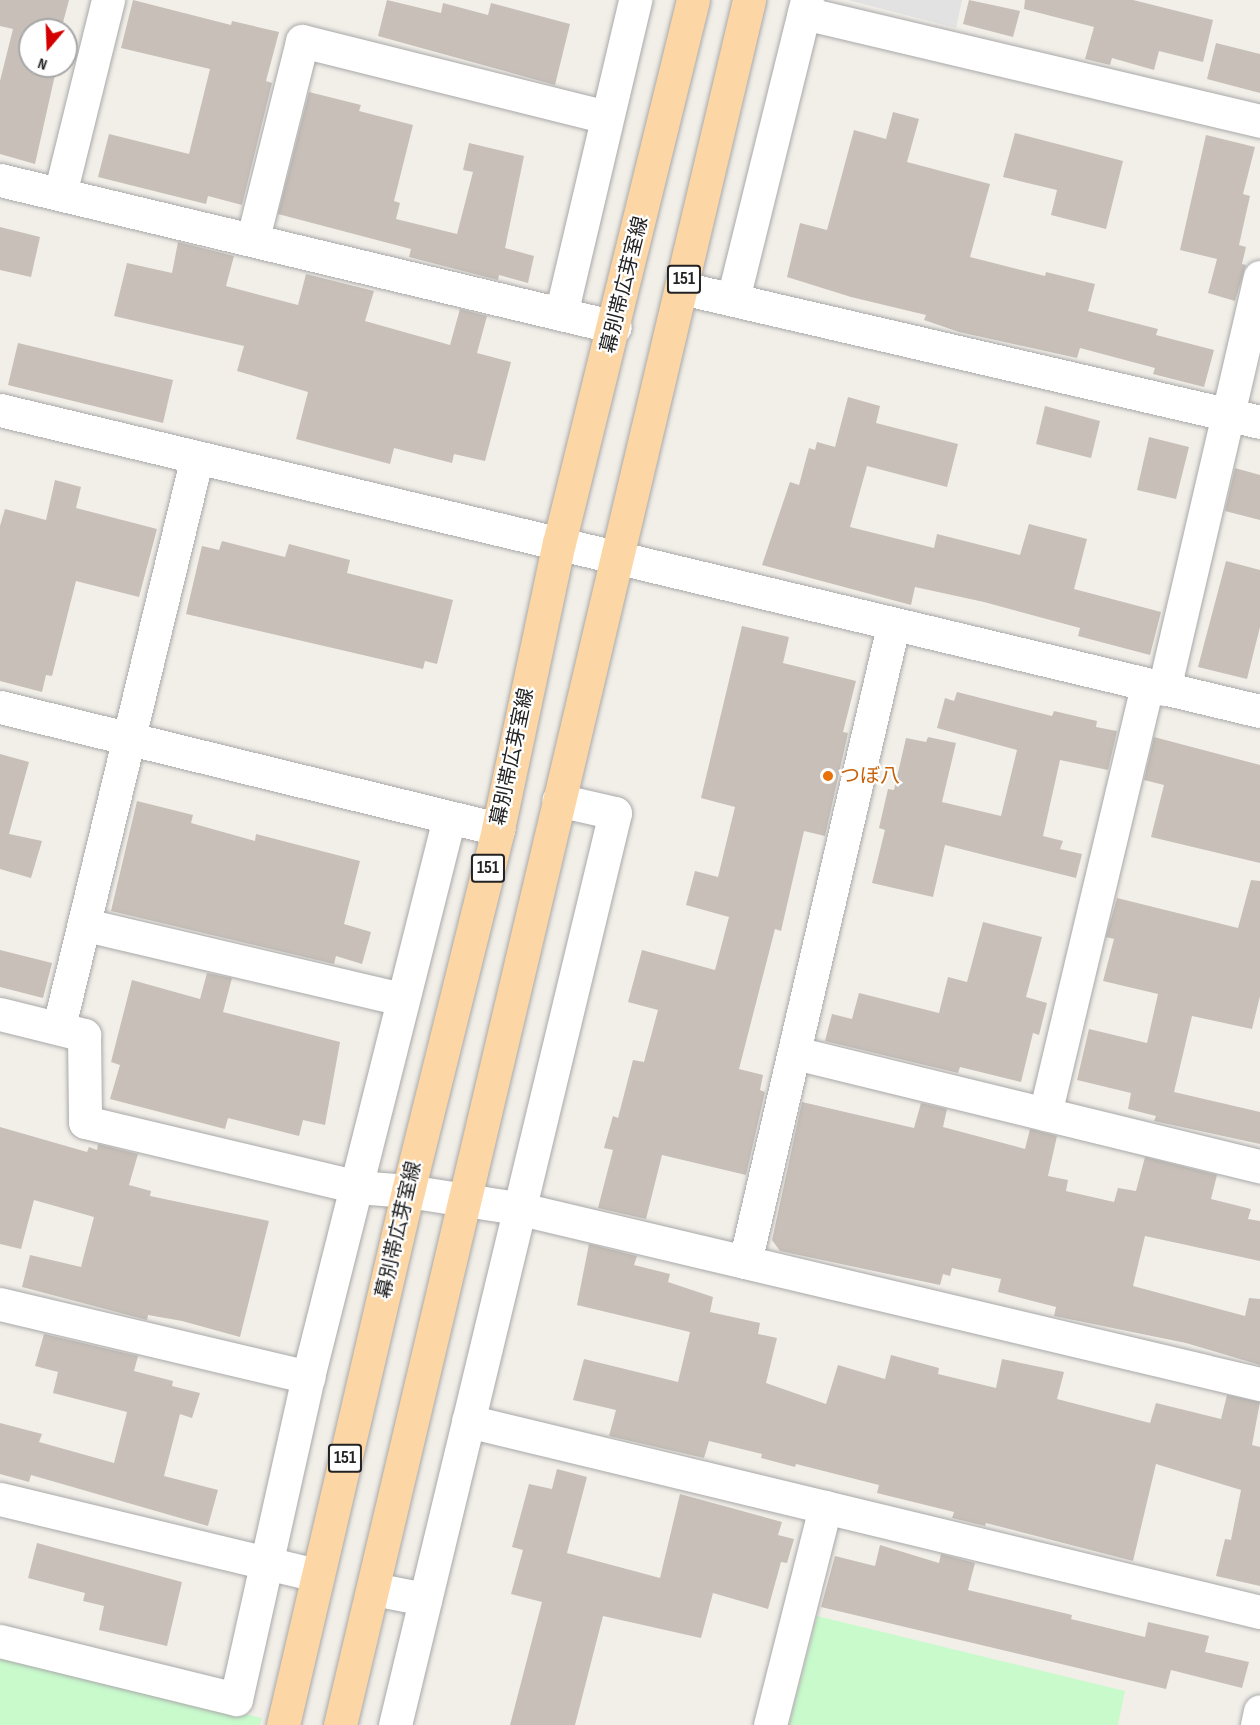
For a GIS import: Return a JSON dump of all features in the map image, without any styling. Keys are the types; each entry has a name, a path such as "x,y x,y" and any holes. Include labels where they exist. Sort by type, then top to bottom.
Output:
{"main road":[{"name":"幕別帯広芽室線","path":"284,1725 408,1191 498,830 559,543 615,327 693,0"},
{"name":"151","path":"340,1725 374,1589 462,1198 618,558 749,0"}],"street":[{"path":"60,194 108,0"},
{"path":"561,314 635,0"},
{"path":"733,299 806,7 1260,121"},
{"path":"253,238 302,41 607,117"},
{"path":"0,180 253,238 615,327"},
{"path":"1045,1114 1260,277"},
{"path":"682,288 1260,422"},
{"path":"0,410 559,543 893,626 1260,711"},
{"path":"59,1026 87,925 128,738 197,457"},
{"path":"745,1262 893,626"},
{"path":"0,707 498,830"},
{"path":"395,1725 517,1208 615,813 558,800"},
{"path":"0,1641 236,1699 308,1377 449,818"},
{"path":"87,925 402,999"},
{"path":"0,1014 59,1026 84,1035 85,1122 357,1187 462,1198 517,1208 1260,1384"},
{"path":"795,1053 1260,1166"},
{"path":"0,1304 308,1377"},
{"path":"468,1421 1260,1612"},
{"path":"0,1499 317,1575"},
{"path":"770,1725 825,1507"},
{"path":"374,1589 425,1599"},
{"path":"1257,1725 1260,1711"}],"green space":[{"path":"817,1616 1125,1691 1118,1725 789,1725"},
{"path":"0,1657 262,1718 260,1725 0,1725"}],"shaded area":[{"path":"848,0 962,0 956,28"}],"building":[{"path":"0,0 69,0 64,18 18,18 18,78 54,78 35,164 0,154 0,81 13,29 0,26"},
{"path":"133,0 231,25 232,21 279,32 266,81 272,83 242,205 208,196 206,204 98,177 109,134 189,154 210,69 121,48"},
{"path":"387,0 441,13 443,3 488,15 491,3 570,24 555,85 378,36"},
{"path":"969,0 1020,11 1013,37 963,24"},
{"path":"1025,0 1133,0 1213,20 1203,62 1159,51 1154,70 1112,58 1110,65 1085,59 1094,27 1024,9"},
{"path":"1216,43 1260,54 1260,93 1207,79"},
{"path":"309,92 361,105 359,111 413,125 394,201 400,203 396,219 457,234 473,172 463,170 469,143 524,156 505,248 534,256 528,283 499,275 498,280 409,257 411,249 278,214"},
{"path":"893,112 919,119 907,162 990,184 970,257 1045,276 1046,272 1095,284 1088,311 1158,329 1156,335 1214,350 1204,387 1153,374 1155,368 1080,348 1077,358 959,332 924,320 926,315 851,297 787,277 800,223 827,230 854,130 886,139"},
{"path":"1015,133 1123,161 1106,229 1051,215 1057,190 1003,177"},
{"path":"1206,135 1255,147 1243,194 1250,196 1239,245 1246,247 1242,264 1246,265 1235,301 1208,293 1217,259 1180,250"},
{"path":"0,227 40,237 31,277 0,270"},
{"path":"178,242 234,256 226,286 298,305 306,274 374,291 365,321 450,345 460,309 487,316 477,353 511,362 485,461 454,454 452,463 394,448 390,464 296,439 308,392 237,371 244,346 114,316 127,263 172,273"},
{"path":"18,343 173,380 163,423 8,385"},
{"path":"848,397 880,406 876,423 958,444 947,487 867,466 850,527 934,548 937,534 1020,555 1029,524 1087,539 1074,589 1161,612 1150,655 1078,636 1080,628 984,602 915,587 911,605 762,565 790,482 799,485 809,448 815,450 817,442 835,447"},
{"path":"1045,406 1100,421 1091,458 1036,444"},
{"path":"1149,437 1189,447 1176,499 1137,490"},
{"path":"1235,468 1260,475 1260,520 1225,511"},
{"path":"55,480 81,487 76,508 157,529 139,597 76,581 52,676 46,675 42,692 0,681 0,526 5,509 46,520"},
{"path":"222,541 285,557 289,544 350,560 347,573 453,600 437,664 425,661 423,669 186,614 202,546 219,550"},
{"path":"1226,561 1260,570 1260,627 1247,679 1198,667"},
{"path":"742,626 789,637 783,663 856,681 843,732 848,733 825,836 804,831 781,931 775,929 739,1069 763,1075 760,1090 765,1092 746,1175 662,1155 646,1219 598,1208 613,1150 604,1148 613,1116 618,1118 633,1060 644,1062 658,1010 628,1002 642,950 715,970 729,917 686,905 695,871 718,877 735,807 701,798"},
{"path":"957,692 1052,716 1054,711 1097,721 1096,727 1117,731 1108,770 1060,760 1043,836 1063,841 1060,849 1082,854 1076,878 945,845 933,897 872,883 885,830 879,828 888,789 894,790 906,738 926,742 928,737 956,743 942,802 1001,816 1017,750 937,728 945,698 954,701"},
{"path":"1154,737 1260,765 1260,863 1151,837 1164,785 1144,780"},
{"path":"0,754 29,762 9,834 42,841 31,878 0,869"},
{"path":"137,801 193,815 191,823 255,841 256,834 360,861 344,924 371,932 362,964 336,956 334,964 111,911"},
{"path":"1251,880 1260,881 1260,996 1252,1029 1192,1016 1174,1092 1260,1112 1260,1144 1154,1121 1156,1116 1128,1109 1131,1093 1077,1080 1089,1029 1147,1043 1158,994 1103,981 1114,939 1106,937 1117,898 1238,928"},
{"path":"983,922 1042,937 1026,997 1047,1003 1039,1035 1033,1033 1021,1082 960,1067 958,1073 825,1041 832,1014 852,1019 859,993 939,1013 948,977 967,982"},
{"path":"0,950 52,963 43,998 0,987"},
{"path":"207,973 232,978 223,1012 340,1042 325,1125 303,1120 299,1136 228,1118 225,1129 110,1099 120,1065 111,1062 132,980 200,999"},
{"path":"802,1102 914,1128 921,1103 947,1109 943,1127 1025,1149 1030,1129 1057,1136 1048,1176 1068,1180 1066,1191 1114,1202 1118,1188 1136,1191 1145,1157 1217,1175 1211,1199 1251,1209 1248,1219 1260,1221 1260,1261 1145,1236 1133,1286 1245,1316 1249,1298 1260,1299 1260,1365 1186,1343 1054,1316 1056,1307 998,1292 1001,1279 952,1268 950,1276 943,1274 940,1285 780,1251 772,1240"},
{"path":"0,1127 87,1152 89,1147 97,1150 98,1144 138,1154 129,1185 151,1191 150,1196 269,1221 240,1337 182,1321 148,1315 147,1320 22,1287 30,1255 81,1267 94,1217 34,1200 21,1249 0,1244"},
{"path":"589,1244 637,1256 634,1265 670,1274 668,1282 713,1297 710,1312 760,1323 758,1334 777,1338 766,1383 826,1404 838,1365 885,1379 891,1355 939,1368 938,1374 996,1388 1002,1359 1064,1372 1057,1399 1150,1423 1156,1403 1221,1419 1227,1395 1260,1402 1252,1445 1260,1447 1260,1586 1216,1576 1225,1539 1231,1540 1241,1490 1156,1464 1133,1561 986,1523 985,1526 952,1518 954,1512 877,1493 879,1485 796,1464 795,1467 761,1458 762,1454 709,1441 704,1458 609,1436 616,1410 573,1400 584,1359 678,1382 690,1332 577,1305"},
{"path":"44,1334 138,1356 134,1371 173,1381 172,1386 200,1393 192,1418 180,1414 164,1476 218,1490 208,1526 31,1475 29,1482 0,1474 0,1423 42,1434 39,1442 114,1463 127,1412 53,1393 58,1372 35,1366"},
{"path":"557,1469 587,1477 567,1553 660,1578 680,1494 782,1522 778,1535 794,1539 787,1563 781,1562 768,1609 713,1593 701,1638 603,1616 575,1725 510,1725 542,1602 511,1594 523,1550 512,1547 529,1484 552,1489"},
{"path":"37,1543 182,1582 167,1646 99,1630 104,1606 83,1601 85,1593 28,1578"},
{"path":"880,1545 939,1563 941,1554 975,1563 968,1590 1072,1615 1071,1619 1145,1637 1148,1622 1209,1636 1205,1652 1249,1662 1242,1688 1171,1670 1166,1689 821,1607 835,1556 875,1566"}],"place":[{"name":"つぼ八","path":"828,776"}]}
